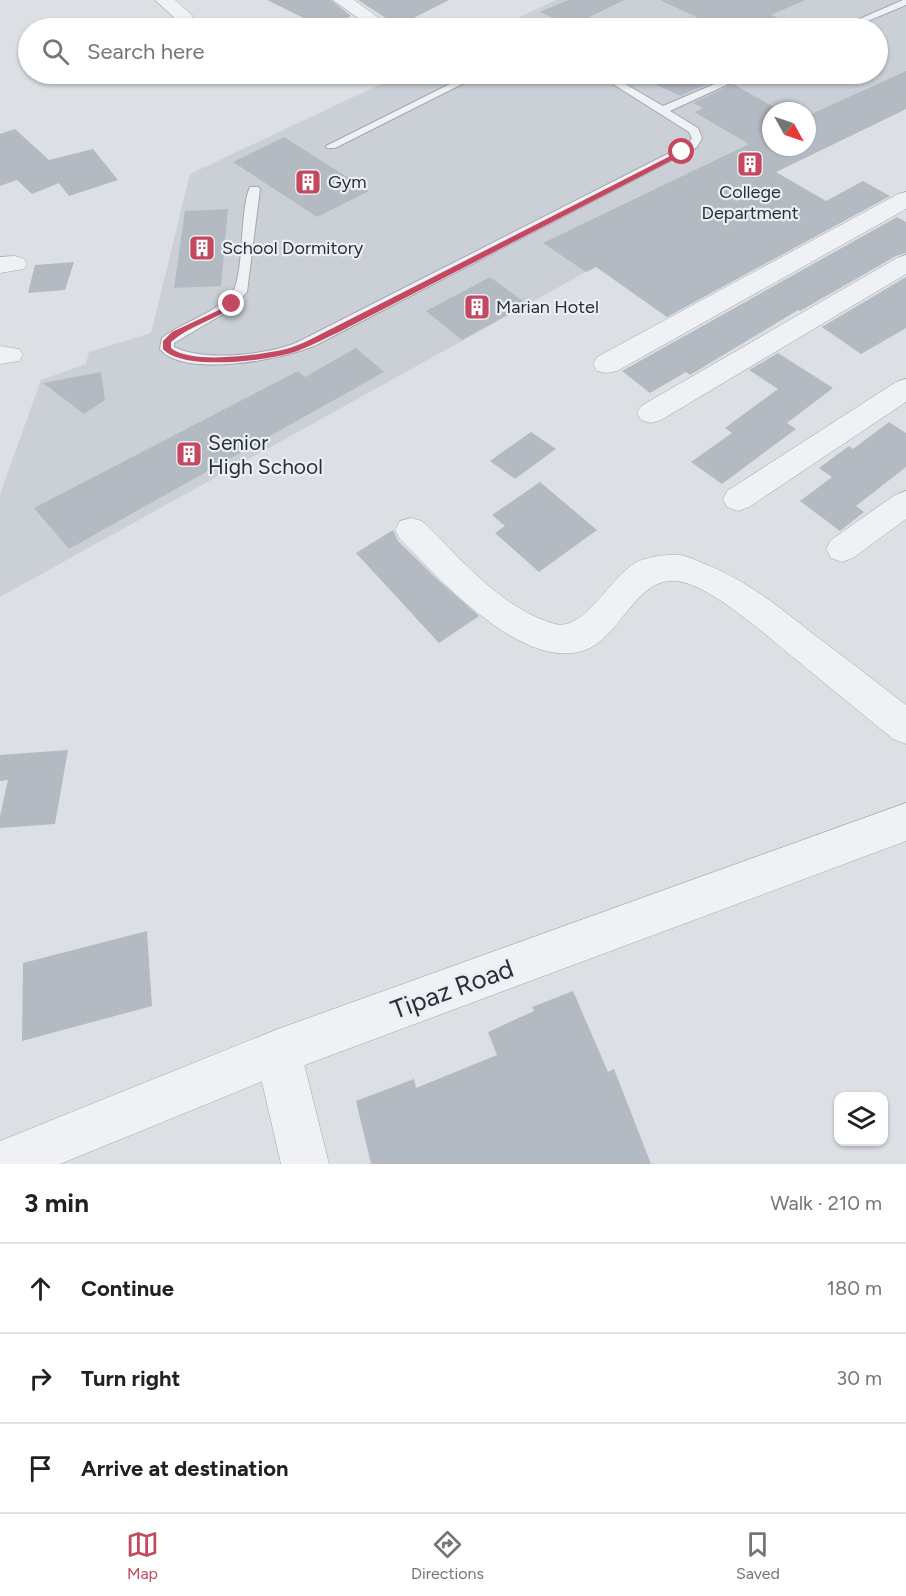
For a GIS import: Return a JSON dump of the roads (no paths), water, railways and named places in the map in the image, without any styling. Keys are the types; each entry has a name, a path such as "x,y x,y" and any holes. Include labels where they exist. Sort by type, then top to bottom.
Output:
{"street":[{"path":"164,0 184,16"},
{"path":"342,0 369,18"},
{"path":"607,364 906,199"},
{"path":"651,413 906,263"},
{"path":"738,499 906,389"},
{"path":"842,549 906,503"},
{"path":"411,530 480,597 510,619 554,639 579,637 593,627 630,585 647,572 679,568 715,582 746,600 906,727"},
{"name":"Tipaz Road","path":"2,1164 278,1052 906,822"},
{"path":"278,1052 304,1164"}],"lane":[{"path":"868,18 906,2"},
{"path":"331,146 457,84"},
{"path":"254,189 241,292 232,304 219,313 175,334 167,341 167,349 174,355 195,359 258,357 290,350 336,330 693,145 697,138 694,130 619,84"},
{"path":"663,110 722,84"}],"place":[{"name":"College Department","path":"750,164"},
{"name":"Gym","path":"308,182"},
{"name":"School Dormitory","path":"202,248"},
{"name":"Marian Hotel","path":"477,307"},
{"name":"Senior High School","path":"189,454"}]}
